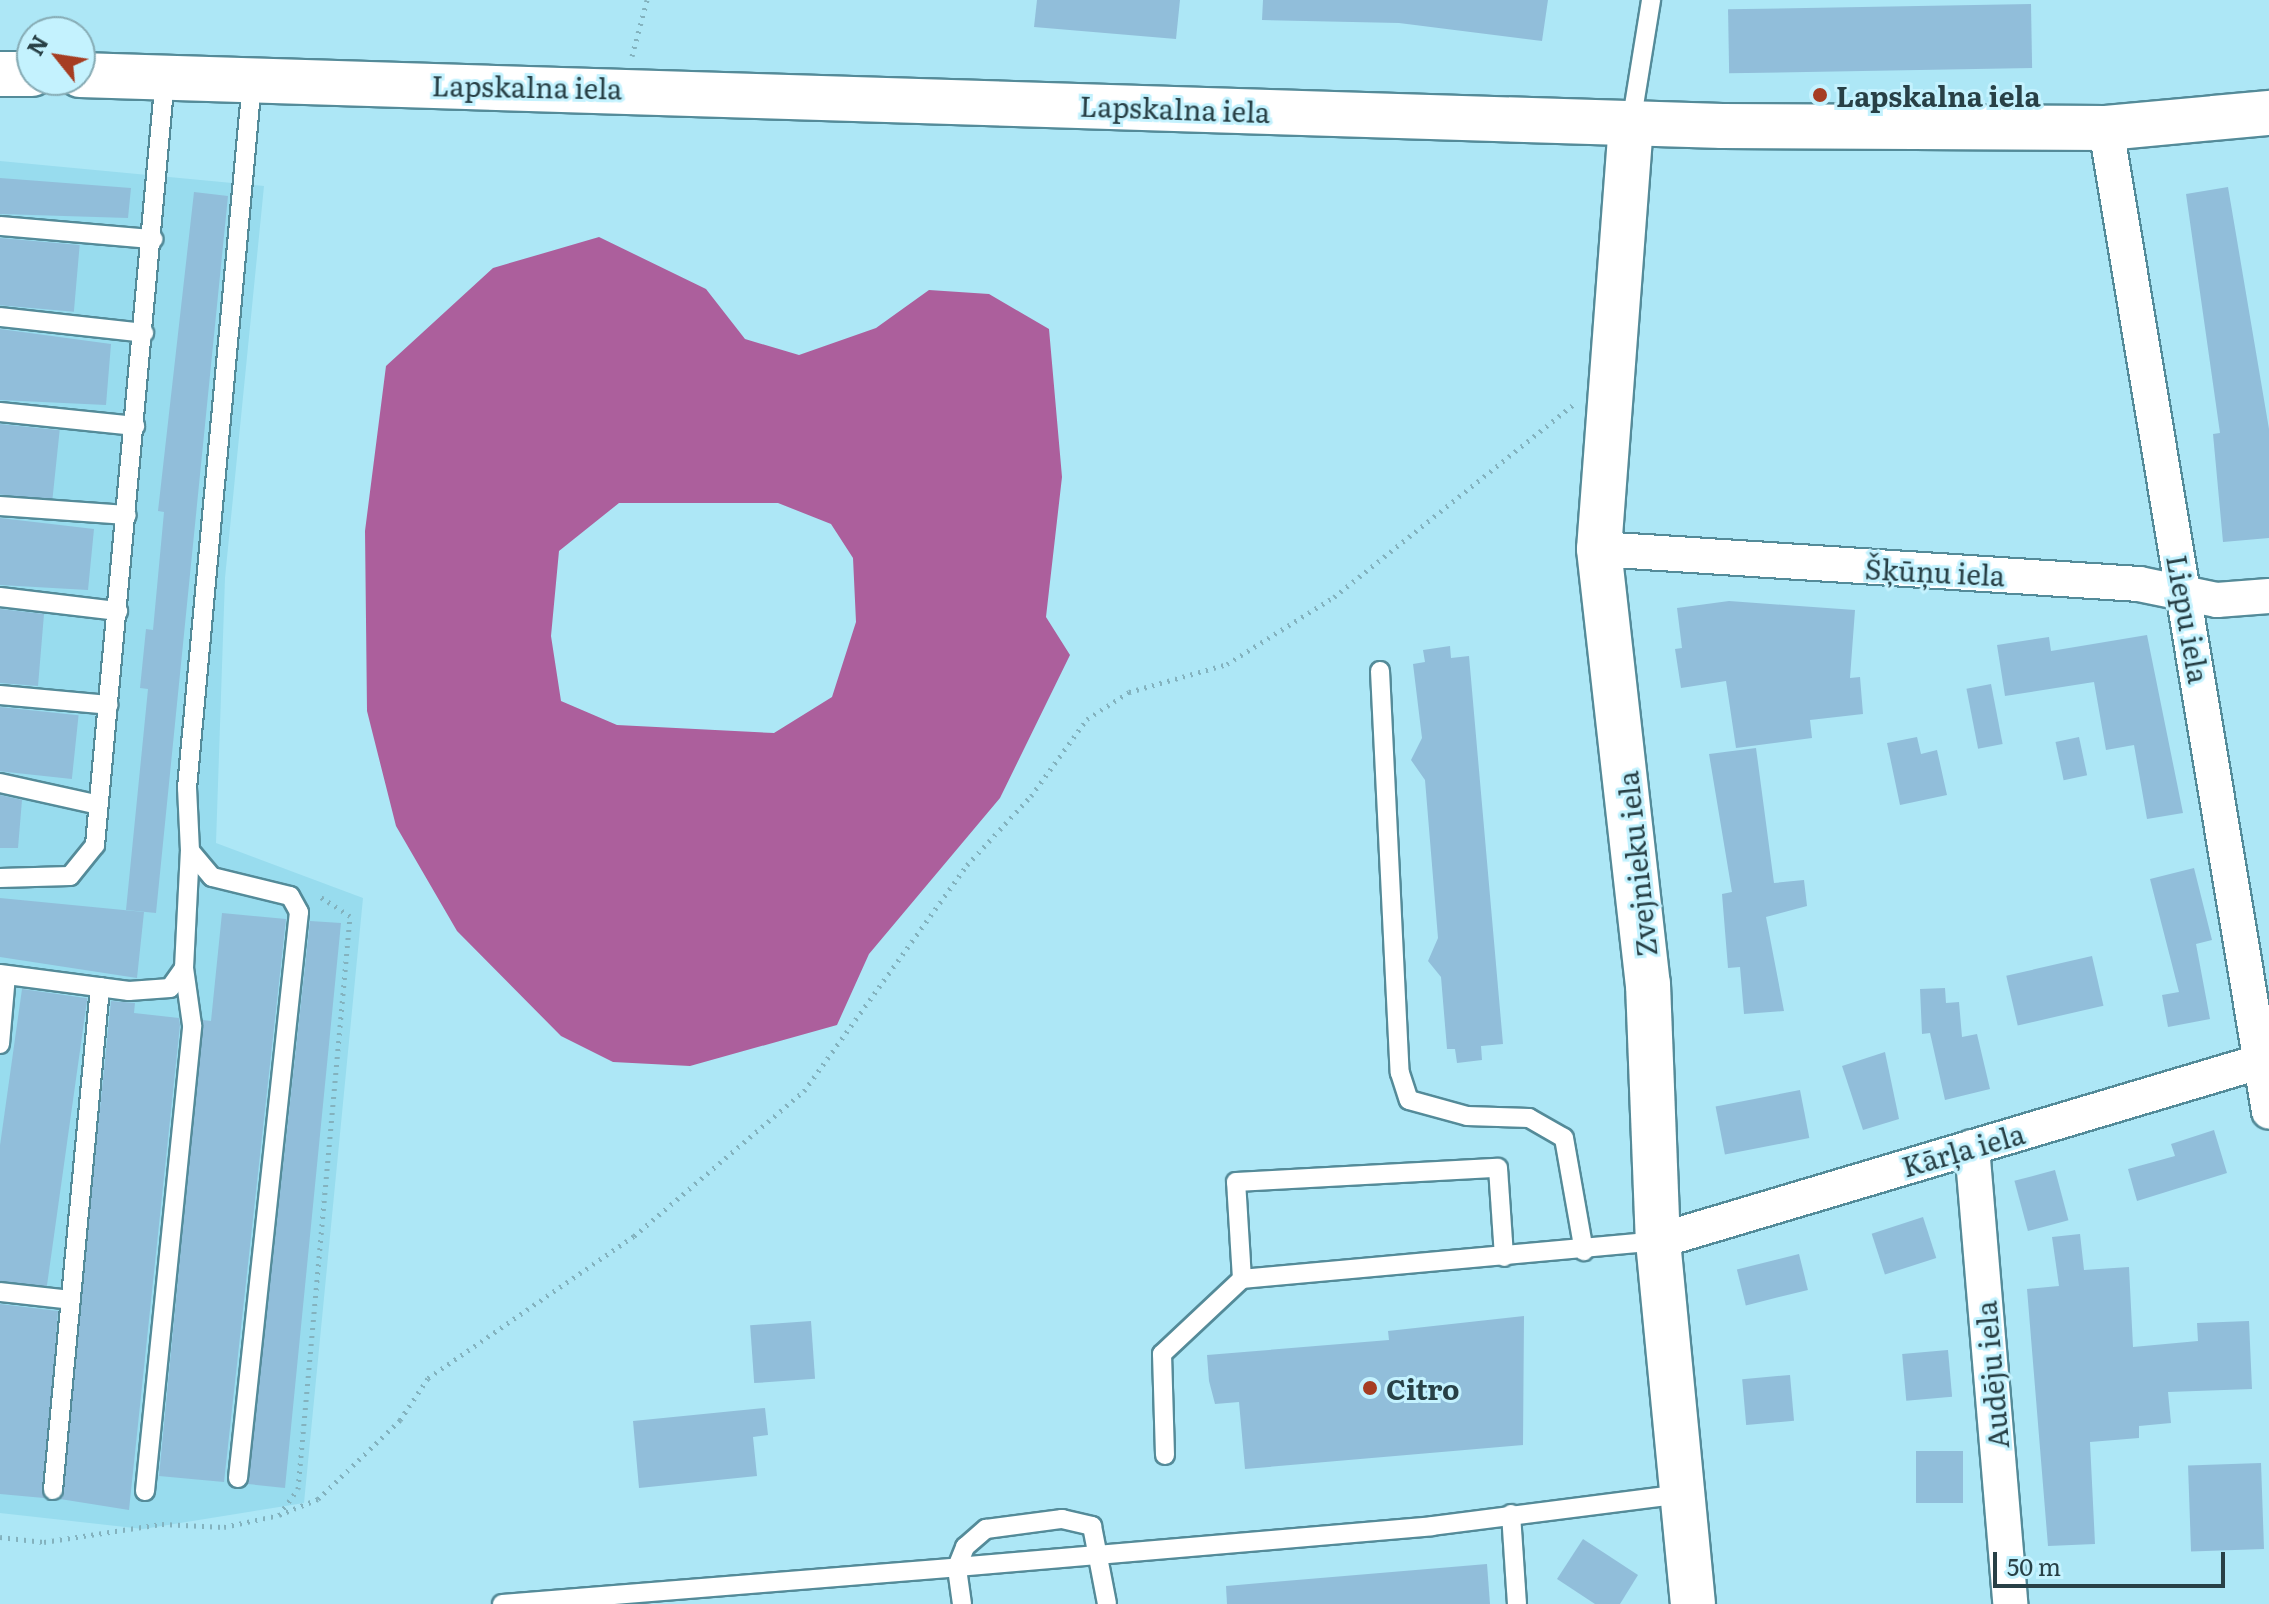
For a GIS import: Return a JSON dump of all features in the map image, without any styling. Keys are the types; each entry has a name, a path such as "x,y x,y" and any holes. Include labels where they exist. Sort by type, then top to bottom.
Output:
{"main road":[{"name":"Lapskalna iela","path":"96,76 252,82 620,87 1631,124 2106,128 2269,113"},
{"name":"Zvejnieku iela","path":"1631,124 1599,549 1648,984 1658,1241 1693,1604"}],"street":[{"name":"Liepu iela","path":"2106,128 2267,1059 2269,1112"},
{"name":"Šķūņu iela","path":"1599,549 2184,589 2217,600 2269,596"},
{"name":"Kārļa iela","path":"1658,1241 2267,1059"},
{"name":"Audēju iela","path":"1972,1147 2010,1604"}],"lane":[{"path":"1631,124 1651,0"},
{"path":"0,878 70,876 95,845 153,239 165,78"},
{"path":"145,1491 192,1025 184,968 190,851 191,716 202,659 252,82"},
{"path":"0,226 153,239"},
{"path":"0,317 144,333"},
{"path":"0,412 135,426"},
{"path":"0,506 127,515"},
{"path":"0,597 118,611"},
{"path":"1380,671 1400,1073 1409,1100 1467,1116 1529,1118 1564,1138 1584,1251"},
{"path":"0,695 109,705"},
{"path":"0,783 99,805"},
{"path":"190,851 212,877 290,896 299,912 238,1478"},
{"path":"0,1044 3,974 100,987 170,988 184,968"},
{"path":"53,1490 100,987"},
{"path":"1242,1279 1236,1182 1498,1168 1504,1257"},
{"path":"1165,1455 1162,1354 1242,1279 1584,1251 1658,1241"},
{"path":"0,1292 71,1300"},
{"path":"502,1604 957,1567 1511,1514 1683,1494"},
{"path":"1511,1514 1517,1604"},
{"path":"962,1604 957,1567 965,1547 986,1529 1037,1521 1092,1526 1102,1553 1107,1604"}],"path":[{"path":"620,87 647,0"},
{"path":"279,1515 318,1499 400,1420 428,1378 634,1236 804,1091 967,865 1031,796 1087,719 1129,692 1227,664 1334,597 1578,400"}],"shaded area":[{"path":"0,161 264,186 225,578 216,843 363,898 304,1503 143,1529 0,1513"},
{"path":"599,237 706,289 745,339 799,355 876,328 929,290 989,294 1049,329 1062,477 1046,617 1070,655 1000,798 869,954 837,1025 690,1066 613,1062 561,1036 457,931 396,826 367,711 365,531 386,366 493,268","holes":["619,503 778,503 831,524 853,558 856,622 832,697 774,733 617,725 561,701 551,636 559,551"]}],"building":[{"path":"1037,0 1180,0 1176,39 1034,27"},
{"path":"1263,0 1548,0 1542,41 1399,23 1262,20"},
{"path":"2031,4 2032,68 1729,73 1728,9"},
{"path":"0,178 131,188 128,218 0,214"},
{"path":"2228,187 2269,429 2269,538 2223,542 2213,434 2220,433 2186,194"},
{"path":"194,192 228,196 156,913 126,910 148,689 140,688 146,629 153,630 164,512 158,511"},
{"path":"0,238 80,245 74,312 0,305"},
{"path":"0,329 111,344 106,405 0,400"},
{"path":"0,424 60,430 52,500 0,494"},
{"path":"0,518 94,529 88,590 0,585"},
{"path":"1729,601 1855,610 1850,678 1860,677 1863,714 1810,720 1812,738 1736,748 1726,681 1681,688 1675,649 1682,648 1677,608"},
{"path":"0,609 44,614 38,686 0,683"},
{"path":"2147,635 2183,813 2147,819 2134,745 2106,750 2094,682 2005,696 1997,645 2049,637 2051,651"},
{"path":"1450,646 1451,658 1469,656 1503,1044 1481,1046 1482,1060 1457,1063 1455,1049 1447,1049 1441,977 1428,961 1438,938 1425,780 1411,760 1422,738 1413,664 1425,662 1423,650"},
{"path":"1991,684 2003,744 1978,749 1966,689"},
{"path":"0,707 79,715 72,779 0,771"},
{"path":"1917,737 1921,754 1937,750 1947,795 1900,805 1887,743"},
{"path":"2079,737 2087,775 2064,780 2056,742"},
{"path":"1756,748 1774,883 1804,880 1807,906 1766,917 1784,1011 1744,1014 1740,967 1728,968 1722,894 1732,892 1709,754"},
{"path":"0,795 22,800 18,848 0,848"},
{"path":"2194,868 2212,940 2196,944 2210,1019 2168,1027 2162,995 2179,992 2150,879"},
{"path":"0,898 144,912 137,978 0,957"},
{"path":"222,913 286,919 224,1482 159,1476 203,1020 211,1021"},
{"path":"310,921 341,923 285,1488 248,1484"},
{"path":"2092,956 2103,1006 2018,1025 2006,976"},
{"path":"1945,988 1946,1003 1959,1002 1962,1037 1977,1034 1990,1089 1945,1100 1930,1033 1922,1034 1920,989"},
{"path":"22,989 87,998 47,1287 0,1281 0,1146"},
{"path":"111,1001 135,1003 134,1013 179,1018 180,1025 129,1510 60,1499"},
{"path":"1885,1052 1899,1119 1863,1130 1842,1066"},
{"path":"1800,1090 1809,1138 1725,1155 1716,1106"},
{"path":"2214,1130 2227,1173 2137,1201 2128,1169 2175,1156 2171,1144"},
{"path":"2055,1170 2068,1220 2028,1231 2014,1181"},
{"path":"1923,1217 1936,1258 1885,1275 1872,1234"},
{"path":"2080,1234 2084,1270 2129,1267 2133,1347 2198,1341 2197,1323 2249,1321 2252,1389 2168,1392 2171,1423 2139,1426 2139,1438 2090,1442 2095,1544 2048,1546 2027,1289 2059,1286 2052,1237"},
{"path":"1799,1254 1808,1290 1746,1305 1737,1269"},
{"path":"0,1304 58,1311 44,1498 0,1494"},
{"name":"Citro","path":"1524,1316 1523,1445 1245,1469 1239,1402 1215,1404 1209,1381 1207,1355 1389,1340 1388,1331"},
{"path":"811,1321 815,1379 754,1383 750,1325"},
{"path":"1948,1350 1952,1397 1906,1401 1902,1354"},
{"path":"1790,1375 1794,1421 1746,1425 1742,1379"},
{"path":"765,1408 768,1435 753,1437 757,1476 639,1488 633,1421"},
{"path":"1916,1451 1963,1451 1963,1503 1916,1503"},
{"path":"2261,1463 2264,1549 2191,1551 2188,1466"},
{"path":"1583,1539 1638,1575 1620,1604 1595,1604 1557,1579"},
{"path":"1487,1564 1490,1604 1227,1604 1226,1586"}],"place":[{"name":"Lapskalna iela","path":"1820,95"},
{"name":"Citro","path":"1370,1388"}]}
